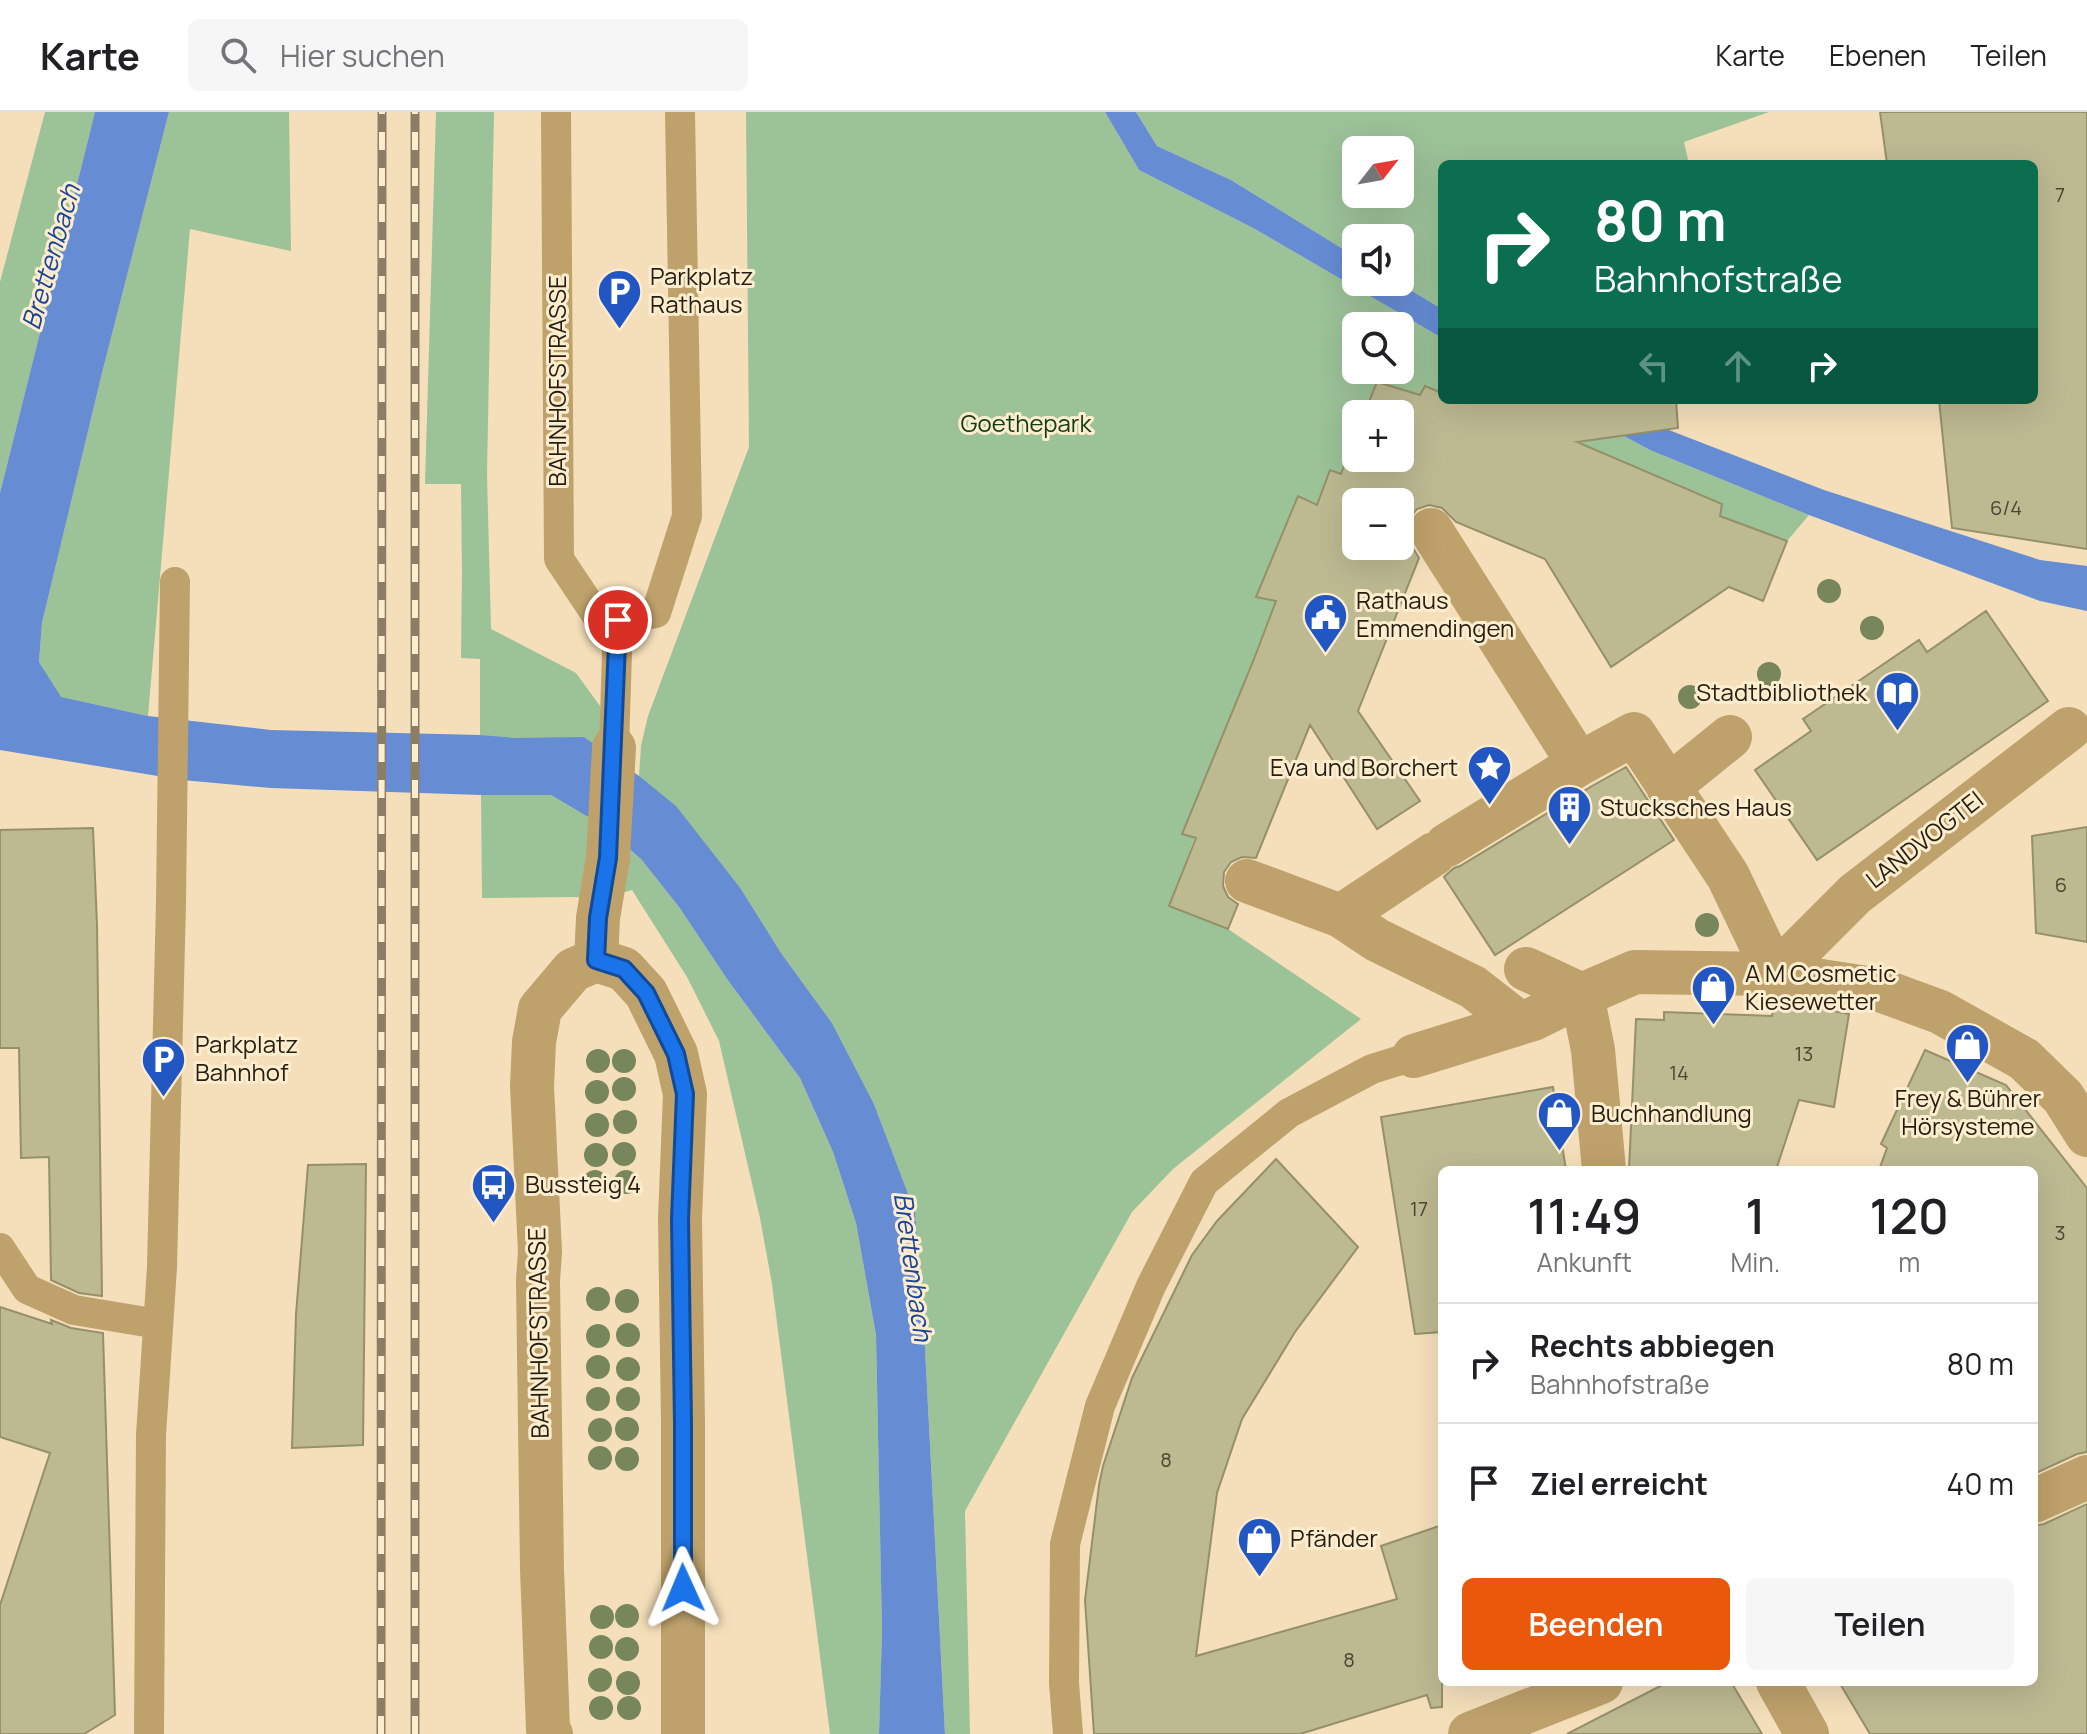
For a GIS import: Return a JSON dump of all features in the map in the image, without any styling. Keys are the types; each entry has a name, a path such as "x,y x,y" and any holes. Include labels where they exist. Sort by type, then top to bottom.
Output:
{"street":[{"path":"1431,530 1579,764"},
{"name":"LANDVOGTEI","path":"1775,974 1855,894 2078,724"},
{"path":"1341,916 1440,849 1634,734 1728,876 1775,974"},
{"path":"1668,787 1730,737"},
{"path":"614,748 608,858 598,918 596,960 624,969 646,993 676,1054 685,1094 680,1219 683,1734"},
{"path":"1247,881 1341,916 1377,940 1473,987 1519,1023"},
{"name":"BAHNHOFSTRASSE","path":"551,1734 548,1729 542,1569 540,1252 532,1086 534,1042 540,1009 573,970 596,960"},
{"path":"1526,969 1582,995"},
{"path":"1414,1056 1533,1019 1635,972 1775,974 1880,990 1940,1012 2024,1059 2063,1097 2087,1135"},
{"path":"1582,995 1593,1050 1604,1166"},
{"path":"2038,1499 2087,1477"},
{"path":"1470,1734 1591,1686"},
{"path":"1780,1686 1807,1734"}],"lane":[{"name":"BAHNHOFSTRASSE","path":"556,112 559,559 597,616 618,620"},
{"path":"614,748 618,620 656,613 687,516 680,112"},
{"path":"149,1734 151,1435 162,1267 175,582"},
{"path":"1068,1734 1064,1683 1065,1544 1100,1406 1151,1286 1197,1195 1204,1182 1289,1113 1372,1069 1414,1056"},
{"path":"0,1248 27,1289 74,1310 158,1324"}],"green space":[{"path":"45,112 95,112 0,493 0,282"},
{"path":"169,112 289,112 291,251 190,229 148,716 60,697 39,662 42,623"},
{"path":"436,112 494,112 487,474 491,629 576,673 600,706 604,751 480,735 480,659 461,658 461,484 425,484"},
{"name":"Goethepark","path":"746,112 1105,112 1139,170 1255,229 1342,280 1342,296 1370,296 1397,312 1342,312 1342,384 1376,384 1370,400 1342,400 1341,474 1330,470 1317,505 1298,496 1256,596 1276,601 1169,906 1228,929 1361,1019 1173,1169 1132,1212 965,1511 970,1734 945,1734 915,1212 874,1104 832,1023 781,953 741,889 639,776 641,746 648,716 749,447"},
{"path":"1136,112 1769,112 1684,142 1688,160 1438,160 1438,307 1414,292 1414,224 1342,224 1342,248 1231,180 1157,146"},
{"name":"Goethepark","path":"1414,322 1438,336 1438,391 1425,386 1420,395 1384,384 1414,384"},
{"path":"1553,404 1564,404 1650,450 1809,515 1787,541 1720,516 1722,504 1520,436"},
{"path":"481,795 551,795 600,824 641,859 679,907 727,979 800,1078 833,1152 856,1223 876,1335 882,1631 879,1734 830,1734 772,1284 719,1041 687,977 632,890 602,899 482,898"}],"water":[{"name":"Brettenbach","path":"95,112 169,112 42,623 39,662 61,697 148,716 271,730 515,738 584,737 676,806 741,889 781,953 832,1023 874,1104 915,1212 945,1734 879,1734 882,1631 876,1335 856,1223 833,1152 800,1078 727,979 679,907 641,859 600,824 551,795 271,788 182,780 0,750 0,493"},
{"path":"1105,112 1136,112 1157,146 1231,180 1342,248 1342,280 1255,229 1139,170"},
{"path":"1414,292 1438,307 1438,336 1414,322 1414,312 1397,312 1370,296 1414,296"},
{"path":"1564,404 1643,420 1824,490 2040,560 2087,566 2087,611 2040,601 1809,515 1650,450"}],"building":[{"path":"1880,112 2087,112 2087,549 1952,528 1939,404 2038,404 2038,160 1886,160"},
{"name":"Rathaus Emmendingen","path":"1376,384 1420,395 1425,386 1438,391 1438,404 1676,404 1678,428 1577,442 1722,504 1720,516 1787,541 1763,601 1729,587 1611,667 1545,559 1456,522 1442,508 1429,505 1414,513 1414,488 1342,488 1342,560 1414,560 1414,550 1419,558 1358,711 1420,801 1377,829 1310,725 1256,858 1242,857 1231,862 1224,872 1223,886 1228,897 1238,904 1228,929 1169,906 1196,838 1182,834 1276,601 1256,597 1298,496 1317,505 1330,470 1341,474 1342,471 1414,472 1414,400 1370,400"},
{"path":"1986,611 2048,701 1817,860 1755,770 1811,731 1803,719 1919,640 1927,652"},
{"name":"Stucksches Haus","path":"1626,767 1674,840 1495,955 1444,877 1454,868"},
{"path":"2087,827 2087,942 2036,933 2032,836"},
{"path":"93,828 102,1296 79,1293 51,1280 49,1157 21,1158 19,1048 0,1048 0,830"},
{"path":"1775,1000 1849,1014 1834,1107 1799,1100 1777,1166 1629,1166 1636,1019 1664,1020 1664,1012 1772,1016"},
{"path":"1925,1050 2006,1085 2087,1188 2087,1452 2038,1472 2038,1166 1880,1166 1887,1148 1881,1144"},
{"path":"1553,1087 1565,1166 1438,1166 1438,1332 1415,1334 1381,1117"},
{"path":"1276,1159 1358,1247 1295,1332 1242,1419 1217,1493 1196,1656 1397,1599 1381,1546 1438,1526 1438,1686 1442,1686 1442,1707 1431,1708 1427,1695 1300,1734 1094,1734 1085,1600 1103,1466 1132,1378 1192,1255 1217,1221"},
{"path":"366,1164 363,1445 292,1448 296,1314 308,1165"},
{"path":"0,1307 52,1324 51,1320 71,1328 103,1333 115,1715 84,1734 0,1734 0,1605 50,1453 0,1437"},
{"path":"2087,1504 2087,1734 1870,1734 1841,1686 2038,1686 2038,1525"},
{"path":"1660,1686 1733,1686 1762,1734 1567,1734"}],"railway":[{"path":"381,1734 382,112"},
{"path":"415,112 415,1734"}],"place":[{"name":"Parkplatz Rathaus","path":"619,330"},
{"name":"Rathaus Emmendingen","path":"1325,654"},
{"name":"Stadtbibliothek","path":"1898,732"},
{"name":"Eva und Borchert","path":"1489,807"},
{"name":"Stucksches Haus","path":"1569,847"},
{"name":"A M Cosmetic Kiesewetter","path":"1714,1027"},
{"name":"Frey & Bührer Hörsysteme","path":"1968,1084"},
{"name":"Parkplatz Bahnhof","path":"164,1098"},
{"name":"Buchhandlung","path":"1560,1153"},
{"name":"Bussteig 4","path":"494,1224"},
{"name":"Pfänder","path":"1259,1578"}],"route":[{"path":"618,620 608,858 598,918 596,960 624,969 646,993 676,1054 685,1094 680,1219 683,1588"}]}
